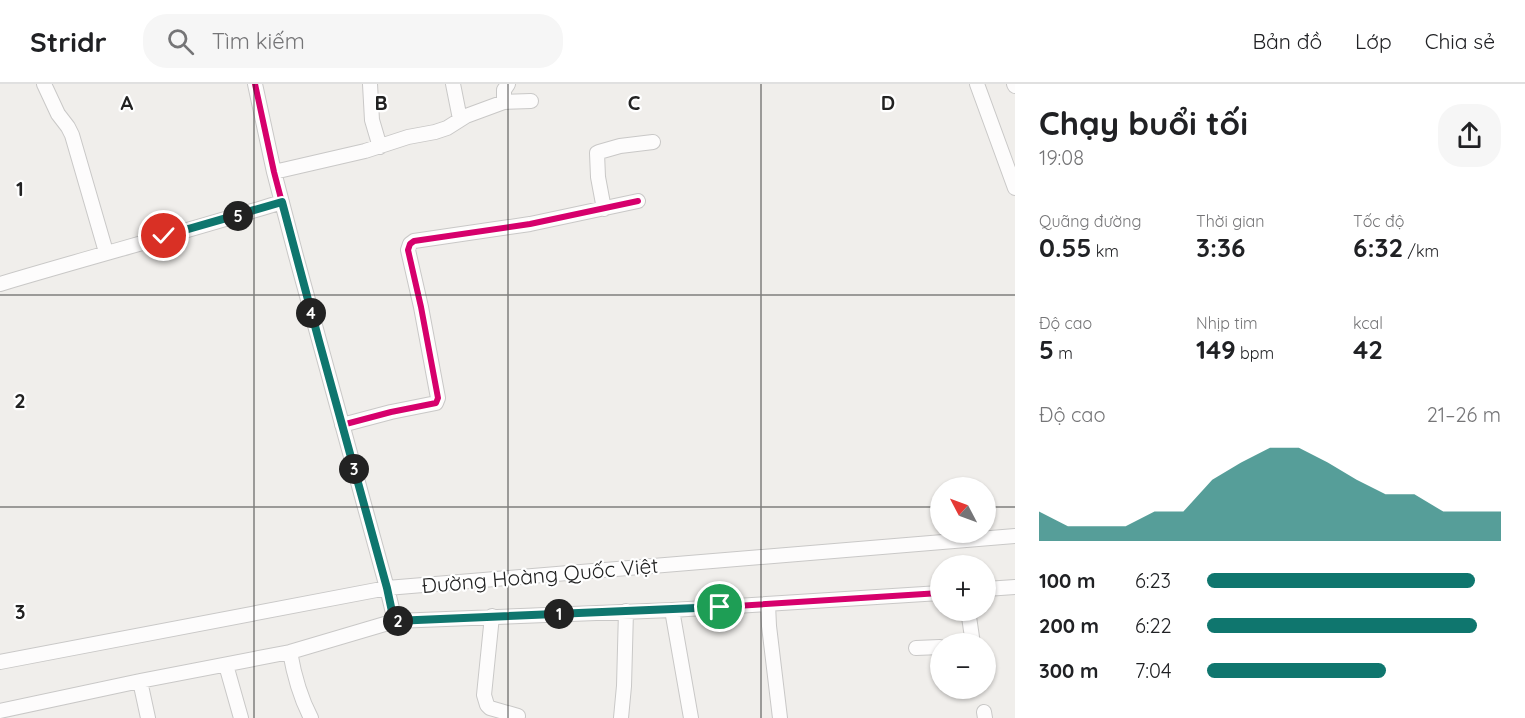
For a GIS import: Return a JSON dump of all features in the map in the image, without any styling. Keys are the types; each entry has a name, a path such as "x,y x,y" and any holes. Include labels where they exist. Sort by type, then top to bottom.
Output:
{"street":[{"path":"44,84 58,114 72,135 106,252"},
{"path":"255,84 274,172 394,617"},
{"path":"370,84 372,120 380,147"},
{"path":"453,84 460,119"},
{"path":"504,102 504,90 508,84"},
{"path":"977,84 1015,188"},
{"path":"274,172 365,151 408,137 447,128 466,116 504,102 531,101"},
{"path":"603,209 597,153 620,146 653,142"},
{"path":"342,425 438,401 408,250 410,244 414,241 530,224 638,201"},
{"path":"0,284 282,202"},
{"name":"Đường Hoàng Quốc Việt","path":"0,662 388,592 1015,536"},
{"path":"996,588 1015,587"},
{"path":"0,711 290,652 394,617 672,610 930,593"},
{"path":"768,604 780,718"},
{"path":"672,610 691,718"},
{"path":"621,718 626,611"},
{"path":"492,616 485,700 490,708 518,716"},
{"path":"916,648 930,647"},
{"path":"290,652 299,690 311,718"},
{"path":"226,664 241,718"},
{"path":"140,681 148,718"}],"cycle path":[{"path":"255,84 274,172 395,621 672,610 930,594"},
{"path":"342,425 436,403 438,398 408,250 410,244 414,241 530,224 638,201"}],"route":[{"path":"164,236 282,202 394,621 720,607"}]}
